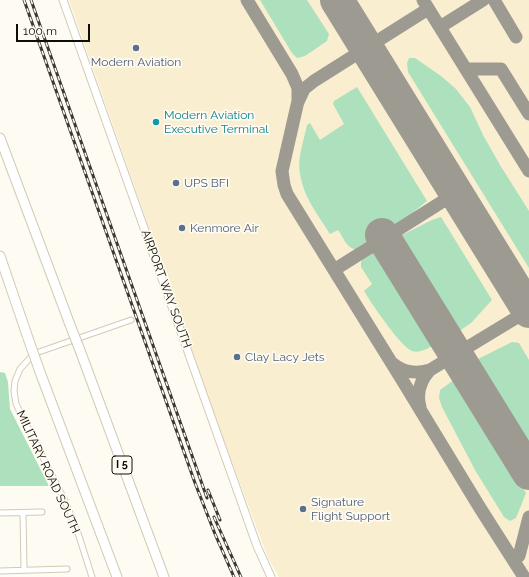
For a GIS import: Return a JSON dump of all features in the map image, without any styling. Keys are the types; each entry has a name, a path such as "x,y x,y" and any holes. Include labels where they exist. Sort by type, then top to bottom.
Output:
{"highway":[{"name":"I 5","path":"0,138 164,577"},
{"path":"0,256 40,372 117,577"}],"main road":[{"name":"AIRPORT WAY SOUTH","path":"63,0 257,546 271,577"}],"street":[{"name":"MILITARY ROAD SOUTH","path":"92,577 78,533 16,404 14,391 15,381 23,365 36,352 131,320"},
{"path":"0,513 42,512"},
{"path":"23,513 24,570"},
{"path":"0,570 68,569"}],"shaded area":[{"path":"69,0 529,0 529,577 279,577 268,558 220,430"}],"green space":[{"path":"260,0 307,0 329,34 327,41 305,56 297,58 292,53"},
{"path":"409,58 415,58 441,76 456,89 470,107 483,135 500,165 529,211 529,268 408,72 407,63"},
{"path":"357,87 427,201 395,227 392,224 366,240 366,242 358,247 359,249 355,249 346,243 338,230 330,234 304,190 299,162 307,125 310,123 320,140 344,124 333,104 334,101"},
{"path":"441,217 492,300 471,323 458,332 400,236"},
{"path":"375,251 380,255 435,345 418,352 407,348 386,324 364,291 372,284 361,267 361,262 363,258"},
{"path":"512,342 519,343 529,360 529,446 476,360"},
{"path":"0,372 5,373 8,382 10,409 49,486 0,486"},
{"path":"455,379 526,493 516,518 510,521 504,517 475,470 442,407 439,398 440,390"}],"taxiway":[{"path":"247,0 292,74 298,88 298,101 282,171 287,194 524,577"},
{"path":"423,0 529,171"},
{"path":"440,27 483,0"},
{"path":"494,0 516,37"},
{"path":"298,102 304,89 314,81 428,9"},
{"path":"466,69 501,69 529,114"},
{"path":"334,270 456,193"},
{"path":"369,248 380,246 394,255"},
{"path":"420,407 418,397 421,383 430,370 529,310"},
{"path":"392,363 401,369 410,372 430,370"},
{"path":"513,559 519,556 529,517"}],"runway":[{"path":"337,0 529,311"},
{"path":"382,235 529,473"}],"railway":[{"path":"24,0 195,483 234,577"},
{"path":"31,0 207,498"},
{"path":"208,490 220,520"},
{"path":"214,517 241,577"}],"place":[{"name":"Modern Aviation","path":"136,48"},
{"name":"Modern Aviation Executive Terminal","path":"156,122"},
{"name":"UPS BFI","path":"176,183"},
{"name":"Kenmore Air","path":"182,228"},
{"name":"Clay Lacy Jets","path":"237,357"},
{"name":"Signature Flight Support","path":"303,509"}]}
